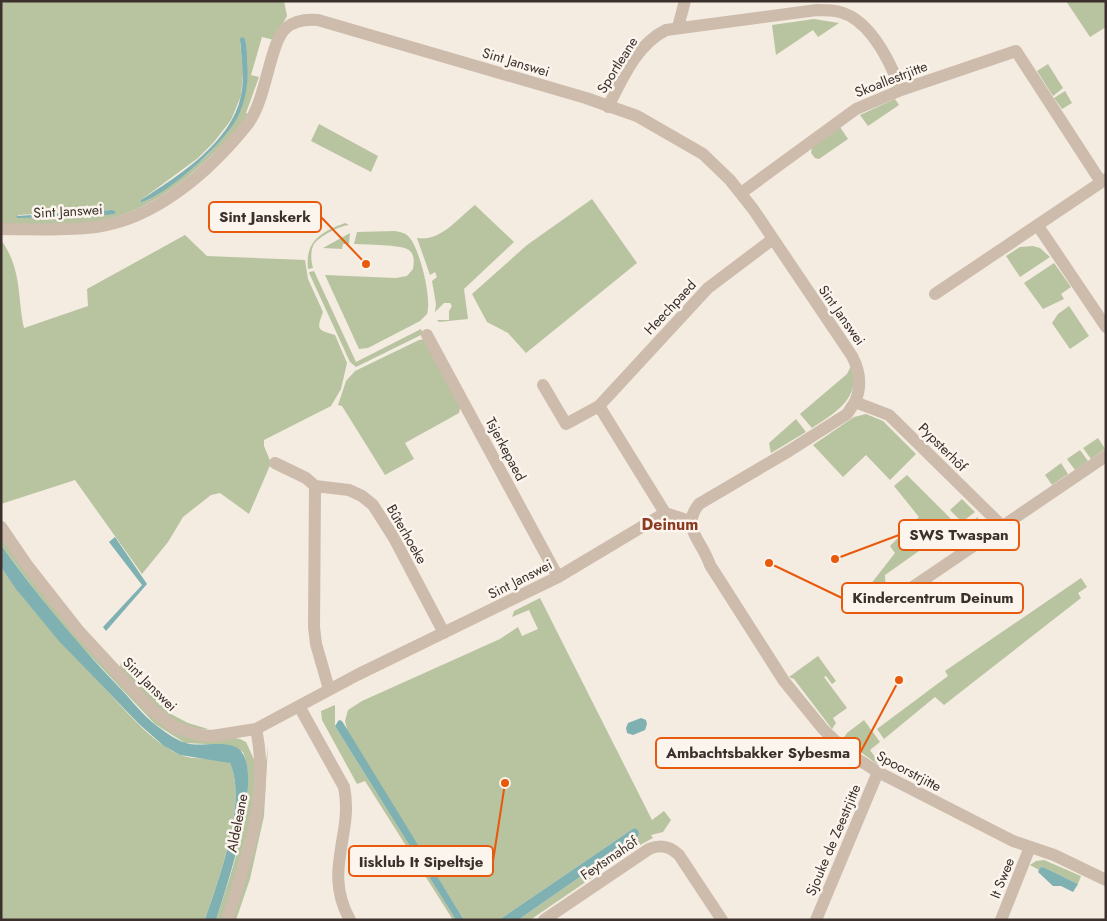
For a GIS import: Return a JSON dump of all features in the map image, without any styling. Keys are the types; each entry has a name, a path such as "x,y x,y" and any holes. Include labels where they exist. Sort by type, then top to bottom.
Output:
{"street":[{"path":"678,27 685,1"},
{"name":"Sportleane","path":"608,107 626,72 643,48 658,33 678,27 844,7 870,34 888,59 901,90"},
{"name":"Sint Janswei","path":"1,229 78,228 104,225 129,219 173,194 202,170 252,119 264,89 281,34 286,28 301,20 318,20 637,116 703,154 741,193 855,362 860,382 855,402"},
{"name":"Skoallestrjitte","path":"741,193 853,111 901,90 1016,51 1104,180"},
{"path":"935,294 1104,180"},
{"path":"1038,226 1106,327"},
{"name":"Heechpaed","path":"543,385 566,424 599,406 708,288 773,239"},
{"name":"Tsjerkepaed","path":"427,335 558,577"},
{"path":"599,406 665,513 690,520 696,509 705,499 846,414 855,402"},
{"name":"Pypsterhôf","path":"855,402 889,415 1002,526"},
{"path":"901,595 1106,456"},
{"name":"Bûterhoeke","path":"275,463 306,478 315,486 349,490 362,496 373,506 394,538 444,633"},
{"path":"315,486 314,627 316,644 329,689"},
{"name":"Sint Janswei","path":"1,527 26,565 78,630 164,720 186,732 206,736 223,736 256,729 329,689 558,577 665,513"},
{"name":"Spoorstrjitte","path":"690,520 710,564 784,681 835,741 848,753 878,772 1013,841 1054,855 1106,880"},
{"path":"299,706 344,787 347,801 346,814 337,877 339,895 350,920"},
{"name":"Aldeleane","path":"227,920 251,841 256,810 261,751 256,729"},
{"name":"Sjouke de Zeestrjitte","path":"816,920 878,772"},
{"name":"Feytsmahôf","path":"544,920 649,849 662,846 673,850 679,855 722,920"},
{"name":"It Swee","path":"1001,920 1030,847"}],"green space":[{"path":"1,1 284,1 287,16 274,40 262,37 251,75 259,77 246,113 249,115 230,137 190,175 160,197 126,214 108,219 68,225 1,224","holes":["244,37 247,51 247,80 237,115 228,131 203,159 157,194 140,203 141,200 198,158 214,142 231,120 241,96 243,72 240,43","112,210 90,217 18,218 18,215"]},
{"path":"1066,1 1106,1 1106,27 1090,37"},
{"path":"814,19 839,23 818,37 813,30 776,55 772,25"},
{"path":"1048,64 1063,88 1053,96 1037,71"},
{"path":"1065,91 1072,103 1062,109 1054,98"},
{"path":"895,99 899,105 868,126 860,115"},
{"path":"319,124 378,156 371,172 311,141"},
{"path":"840,127 848,139 819,159 815,158 811,153 812,147"},
{"path":"592,199 637,263 526,353 508,333 487,322 472,294 527,245"},
{"path":"475,205 514,242 464,289 468,319 439,322 437,320 449,320 449,311 452,306 450,303 444,303 435,312 436,304 432,281 437,277 435,272 430,275 417,238 426,238 441,233"},
{"path":"345,223 349,225 330,232 314,244 311,256 313,268 308,269 309,251 316,239 329,230"},
{"path":"395,231 408,236 417,252 424,274 428,297 427,314 420,321 368,348 359,349 325,275 396,278 407,276 413,269 414,264 413,256 409,250 391,246 354,244 357,232"},
{"path":"350,233 349,244 343,244 342,249 323,248"},
{"path":"185,235 207,256 305,260 308,279 323,312 319,325 320,328 324,332 335,335 347,363 341,389 331,406 264,440 264,446 271,463 249,514 220,493 211,495 183,517 168,542 142,574 75,480 1,504 1,240 8,251 16,272 24,328 88,306 87,289"},
{"path":"1033,246 1040,248 1050,257 1020,277 1006,256 1020,247"},
{"path":"1054,263 1071,287 1061,294 1064,299 1043,309 1024,283"},
{"path":"314,271 356,362 421,329 423,334 356,367 350,362 310,275 309,272"},
{"path":"1069,306 1089,336 1070,349 1052,323 1058,314"},
{"path":"426,339 461,404 459,413 405,443 414,459 385,475 342,406 338,405 346,381 355,371 419,340"},
{"path":"851,366 854,377 853,387 844,404 812,428 800,414 847,374"},
{"path":"866,414 883,421 916,454 890,480 866,455 843,477 813,445 854,417"},
{"path":"796,419 806,432 771,453 769,443"},
{"path":"1098,438 1105,449 1091,459 1083,448"},
{"path":"1080,450 1088,461 1075,470 1067,459"},
{"path":"1061,463 1068,474 1052,485 1045,475"},
{"path":"907,475 957,525 924,548 907,528 919,517 894,486"},
{"path":"962,499 975,512 962,522 950,510"},
{"path":"978,517 977,532 967,539 960,529"},
{"path":"903,533 919,551 885,575 886,596 877,601 871,592 864,597 863,594 895,553 890,546"},
{"path":"1,537 160,723 240,739 246,742 256,764 251,819 223,920 216,920 229,882 246,812 247,770 243,752 226,745 185,743 155,724 62,626 1,545"},
{"path":"1,567 25,600 79,662 149,734 178,754 191,758 218,759 230,763 235,780 236,799 233,819 223,863 205,920 1,920"},
{"path":"1081,578 1087,587 1078,593 1081,598 944,705 935,697 884,739 877,729 948,676 945,671"},
{"path":"540,598 652,820 664,811 671,820 663,832 651,835 653,838 530,920 518,920 636,838 634,828 499,920 464,920 348,733 345,721 348,710 362,701 500,639 518,627 522,636 538,629 529,610 512,617 514,611"},
{"path":"818,656 836,681 832,684 826,676 824,677 847,708 833,718 836,723 832,729 794,679 789,677"},
{"path":"121,662 169,713 188,723 208,729 194,729 182,725 158,709 120,668"},
{"path":"335,705 335,726 456,920 453,920 365,781 357,784 322,720 321,711"},
{"path":"864,720 880,742 870,750 878,761 877,764 843,739 847,733"},
{"path":"268,746 264,816 250,879 236,920 231,920 263,786"},
{"path":"1044,860 1081,876 1078,884 1043,867 1039,870 1030,865 1036,861"}],"water":[{"path":"244,37 247,51 247,86 240,112 234,124 197,165 166,189 140,203 141,200 201,157 226,129 235,113 241,96 243,74 240,38"},
{"path":"112,210 116,212 114,214 90,217 18,218 16,216"},
{"path":"115,537 147,584 106,631 103,627 142,585 109,542"},
{"path":"1,545 71,635 152,722 171,736 186,743 225,744 239,749 243,754 247,769 248,788 245,811 234,860 216,920 205,920 223,863 233,820 236,799 235,780 230,763 180,755 164,746 139,724 58,640 16,589 1,567"},
{"path":"641,718 646,720 645,730 633,735 627,733 628,723"},
{"path":"339,720 342,721 464,920 456,920 335,726"},
{"path":"634,828 638,830 639,834 636,838 518,920 499,920"},
{"path":"1043,867 1078,884 1073,892 1061,886 1053,886 1038,872"}],"place":[{"name":"Sint Janskerk","path":"366,264"},
{"name":"SWS Twaspan","path":"835,559"},
{"name":"Kindercentrum Deinum","path":"769,563"},
{"name":"Ambachtsbakker Sybesma","path":"899,680"},
{"name":"Iisklub It Sipeltsje","path":"505,783"}],"district":[{"name":"Deinum","path":"670,524"}]}
